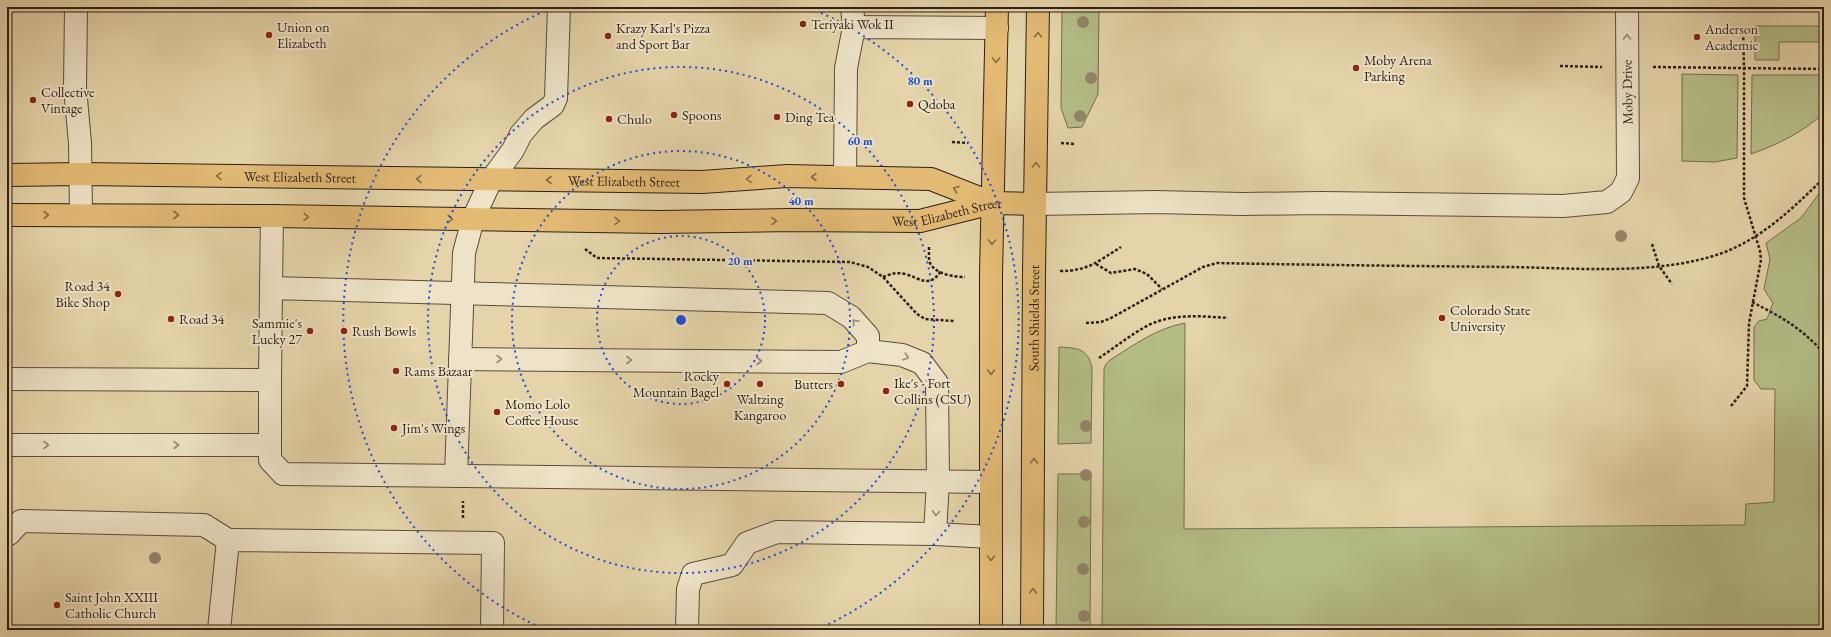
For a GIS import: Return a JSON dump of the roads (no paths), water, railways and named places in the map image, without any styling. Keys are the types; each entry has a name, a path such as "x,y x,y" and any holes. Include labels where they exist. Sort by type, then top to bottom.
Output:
{"main road":[{"name":"South Shields Street","path":"1032,630 1034,204 1037,143 1038,7"},
{"path":"991,630 992,203 997,18"},
{"name":"West Elizabeth Street","path":"7,175 81,174 702,182 787,176 845,177 931,180 992,203"},
{"name":"West Elizabeth Street","path":"7,215 272,216 660,222 920,221 992,203"},
{"path":"992,203 1034,204"}],"lane":[{"path":"76,7 75,88 81,174 81,215"},
{"path":"456,476 464,253 473,219 491,180 513,150 521,134 534,119 553,105 556,98 558,7"},
{"name":"Moby Drive","path":"1034,204 1156,202 1563,206 1607,202 1621,192 1628,178 1627,7"},
{"path":"845,177 846,68 853,17 997,18"},
{"path":"272,216 270,460 283,474 991,482"},
{"path":"271,288 828,303 851,317 868,336 868,351"},
{"path":"460,359 841,362 868,351 902,355 922,363 937,382 938,482 935,534"},
{"path":"7,379 270,380"},
{"path":"7,445 270,445"},
{"path":"9,534 21,521 204,525 228,540 493,543 492,630"},
{"path":"687,630 688,589 693,574 732,565 747,543 777,532 935,534 991,537"},
{"path":"220,630 228,540"}],"place":[{"name":"Teriyaki Wok II","path":"803,24"},
{"name":"Union on Elizabeth","path":"269,35"},
{"name":"Krazy Karl's Pizza and Sport Bar","path":"608,36"},
{"name":"Anderson Academic","path":"1697,37"},
{"name":"Moby Arena Parking","path":"1356,68"},
{"name":"Collective Vintage","path":"33,100"},
{"name":"Qdoba","path":"910,104"},
{"name":"Spoons","path":"674,115"},
{"name":"Ding Tea","path":"777,117"},
{"name":"Chulo","path":"609,119"},
{"name":"Road 34 Bike Shop","path":"118,294"},
{"name":"Colorado State University","path":"1442,318"},
{"name":"Road 34","path":"171,319"},
{"name":"Sammie's Lucky 27","path":"310,331"},
{"name":"Rush Bowls","path":"344,331"},
{"name":"Rams Bazaar","path":"396,371"},
{"name":"Rocky Mountain Bagel","path":"727,384"},
{"name":"Waltzing Kangaroo","path":"760,384"},
{"name":"Butters","path":"841,384"},
{"name":"Ike's - Fort Collins (CSU)","path":"886,391"},
{"name":"Momo Lolo Coffee House","path":"497,412"},
{"name":"Jim's Wings","path":"394,428"},
{"name":"Saint John XXIII Catholic Church","path":"57,605"}]}
